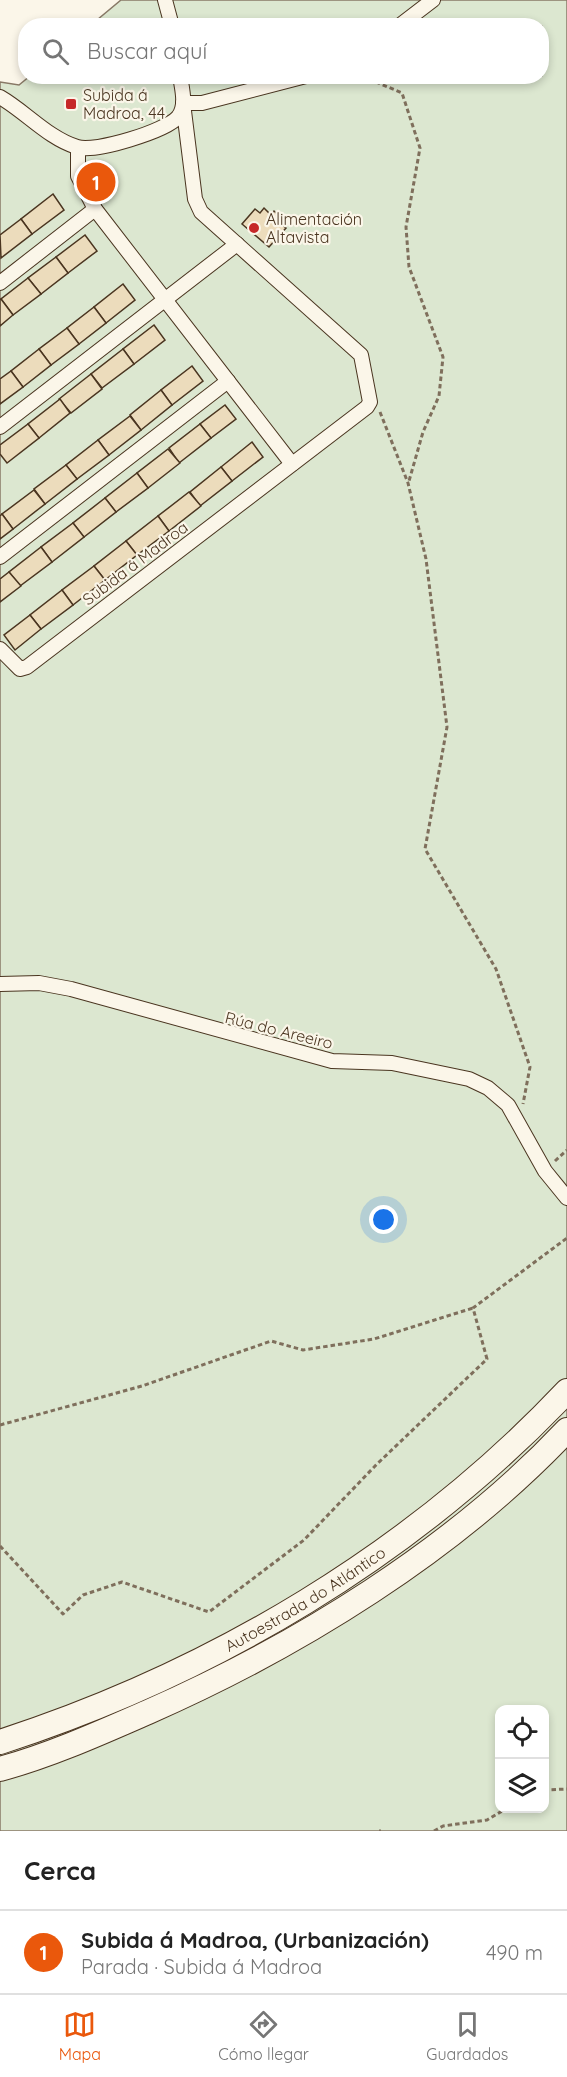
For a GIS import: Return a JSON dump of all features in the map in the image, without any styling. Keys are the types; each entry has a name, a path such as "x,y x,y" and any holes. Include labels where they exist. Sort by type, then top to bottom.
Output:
{"highway":[{"name":"Autoestrada do Atlántico","path":"0,1742 89,1710 192,1665 271,1622 369,1562 441,1508 519,1441 567,1391"},
{"name":"Autoestrada do Atlántico","path":"0,1769 99,1734 204,1688 284,1646 385,1582 452,1532 537,1462 567,1430"}],"street":[{"path":"165,0 170,18"},
{"path":"409,18 433,0"},
{"name":"Subida á Madroa","path":"0,649 20,669 27,667 367,407 369,402 364,360 197,207 181,84"},
{"path":"0,97 48,131 78,148 92,148 168,125 178,117 183,103 202,104 276,84"},
{"path":"78,148 78,176 95,209 292,464"},
{"path":"0,282 95,209"},
{"path":"0,427 237,244"},
{"path":"0,557 228,381"},
{"name":"Rúa do Areeiro","path":"0,984 39,983 71,989 332,1061 392,1063 469,1079 488,1088 508,1105 519,1120 545,1171 567,1198"}],"path":[{"path":"381,84 402,93 420,148 406,227 409,267 443,357 439,396 423,432 408,483"},
{"path":"379,408 408,483 426,559 447,727 425,849 496,969 530,1067 519,1120"},
{"path":"0,1425 142,1386 270,1341 303,1350 374,1340 473,1308 567,1238"},
{"path":"0,1546 63,1614 83,1595 122,1582 209,1612 304,1540 376,1465 487,1359 473,1308"},
{"path":"549,1790 567,1789"},
{"path":"434,1831 443,1826 487,1820 500,1813"}],"green space":[{"path":"121,0 567,0 567,1831 0,1831 0,82 19,85 549,84 549,18 99,18"}],"building":[{"path":"53,194 64,210 32,234 21,219"},
{"path":"264,208 271,215 274,211 284,220 281,224 286,228 269,247 242,224 255,209 260,213"},
{"path":"21,219 32,234 1,258 0,235"},
{"path":"85,235 97,251 68,273 56,257"},
{"path":"56,257 68,273 41,294 28,278"},
{"path":"28,278 41,294 13,315 1,299"},
{"path":"123,284 135,300 106,323 94,307"},
{"path":"0,300 13,315 0,326"},
{"path":"94,307 106,323 79,344 67,328"},
{"path":"154,325 165,340 134,364 123,349"},
{"path":"67,328 79,344 51,365 39,349"},
{"path":"39,349 51,365 23,387 11,371"},
{"path":"123,349 134,364 102,388 91,374"},
{"path":"192,366 203,381 172,405 161,390"},
{"path":"11,371 23,387 0,404 0,379"},
{"path":"91,374 102,389 71,413 59,399"},
{"path":"161,390 172,405 141,430 130,415"},
{"path":"60,399 70,413 39,438 28,424"},
{"path":"225,405 236,419 211,438 200,424"},
{"path":"130,416 141,430 109,455 98,440"},
{"path":"28,424 39,438 7,463 0,454 0,445"},
{"path":"200,424 211,438 179,463 169,448"},
{"path":"98,440 109,455 77,479 66,465"},
{"path":"252,442 263,457 232,481 221,467"},
{"path":"168,449 180,463 148,488 137,473"},
{"path":"66,465 77,479 45,504 34,489"},
{"path":"221,467 232,481 200,506 190,492"},
{"path":"137,473 148,488 116,512 105,498"},
{"path":"34,490 45,504 13,529 2,514"},
{"path":"189,492 201,506 169,531 158,516"},
{"path":"105,498 116,512 84,537 73,523"},
{"path":"2,514 13,529 0,539 0,516"},
{"path":"158,516 169,531 137,555 126,541"},
{"path":"73,523 84,537 52,562 41,547"},
{"path":"126,541 137,555 105,580 94,566"},
{"path":"41,547 52,562 20,586 9,572"},
{"path":"94,566 105,580 73,605 62,590"},
{"path":"9,572 21,586 0,602 0,579"},
{"path":"62,590 73,605 41,629 30,615"},
{"path":"30,615 41,629 15,650 4,635"}],"place":[{"name":"Subida á Madroa, 44","path":"71,104"},
{"name":"Subida á Madroa, (Urbanización)","path":"96,182"},
{"name":"Alimentación Altavista","path":"254,228"}]}
